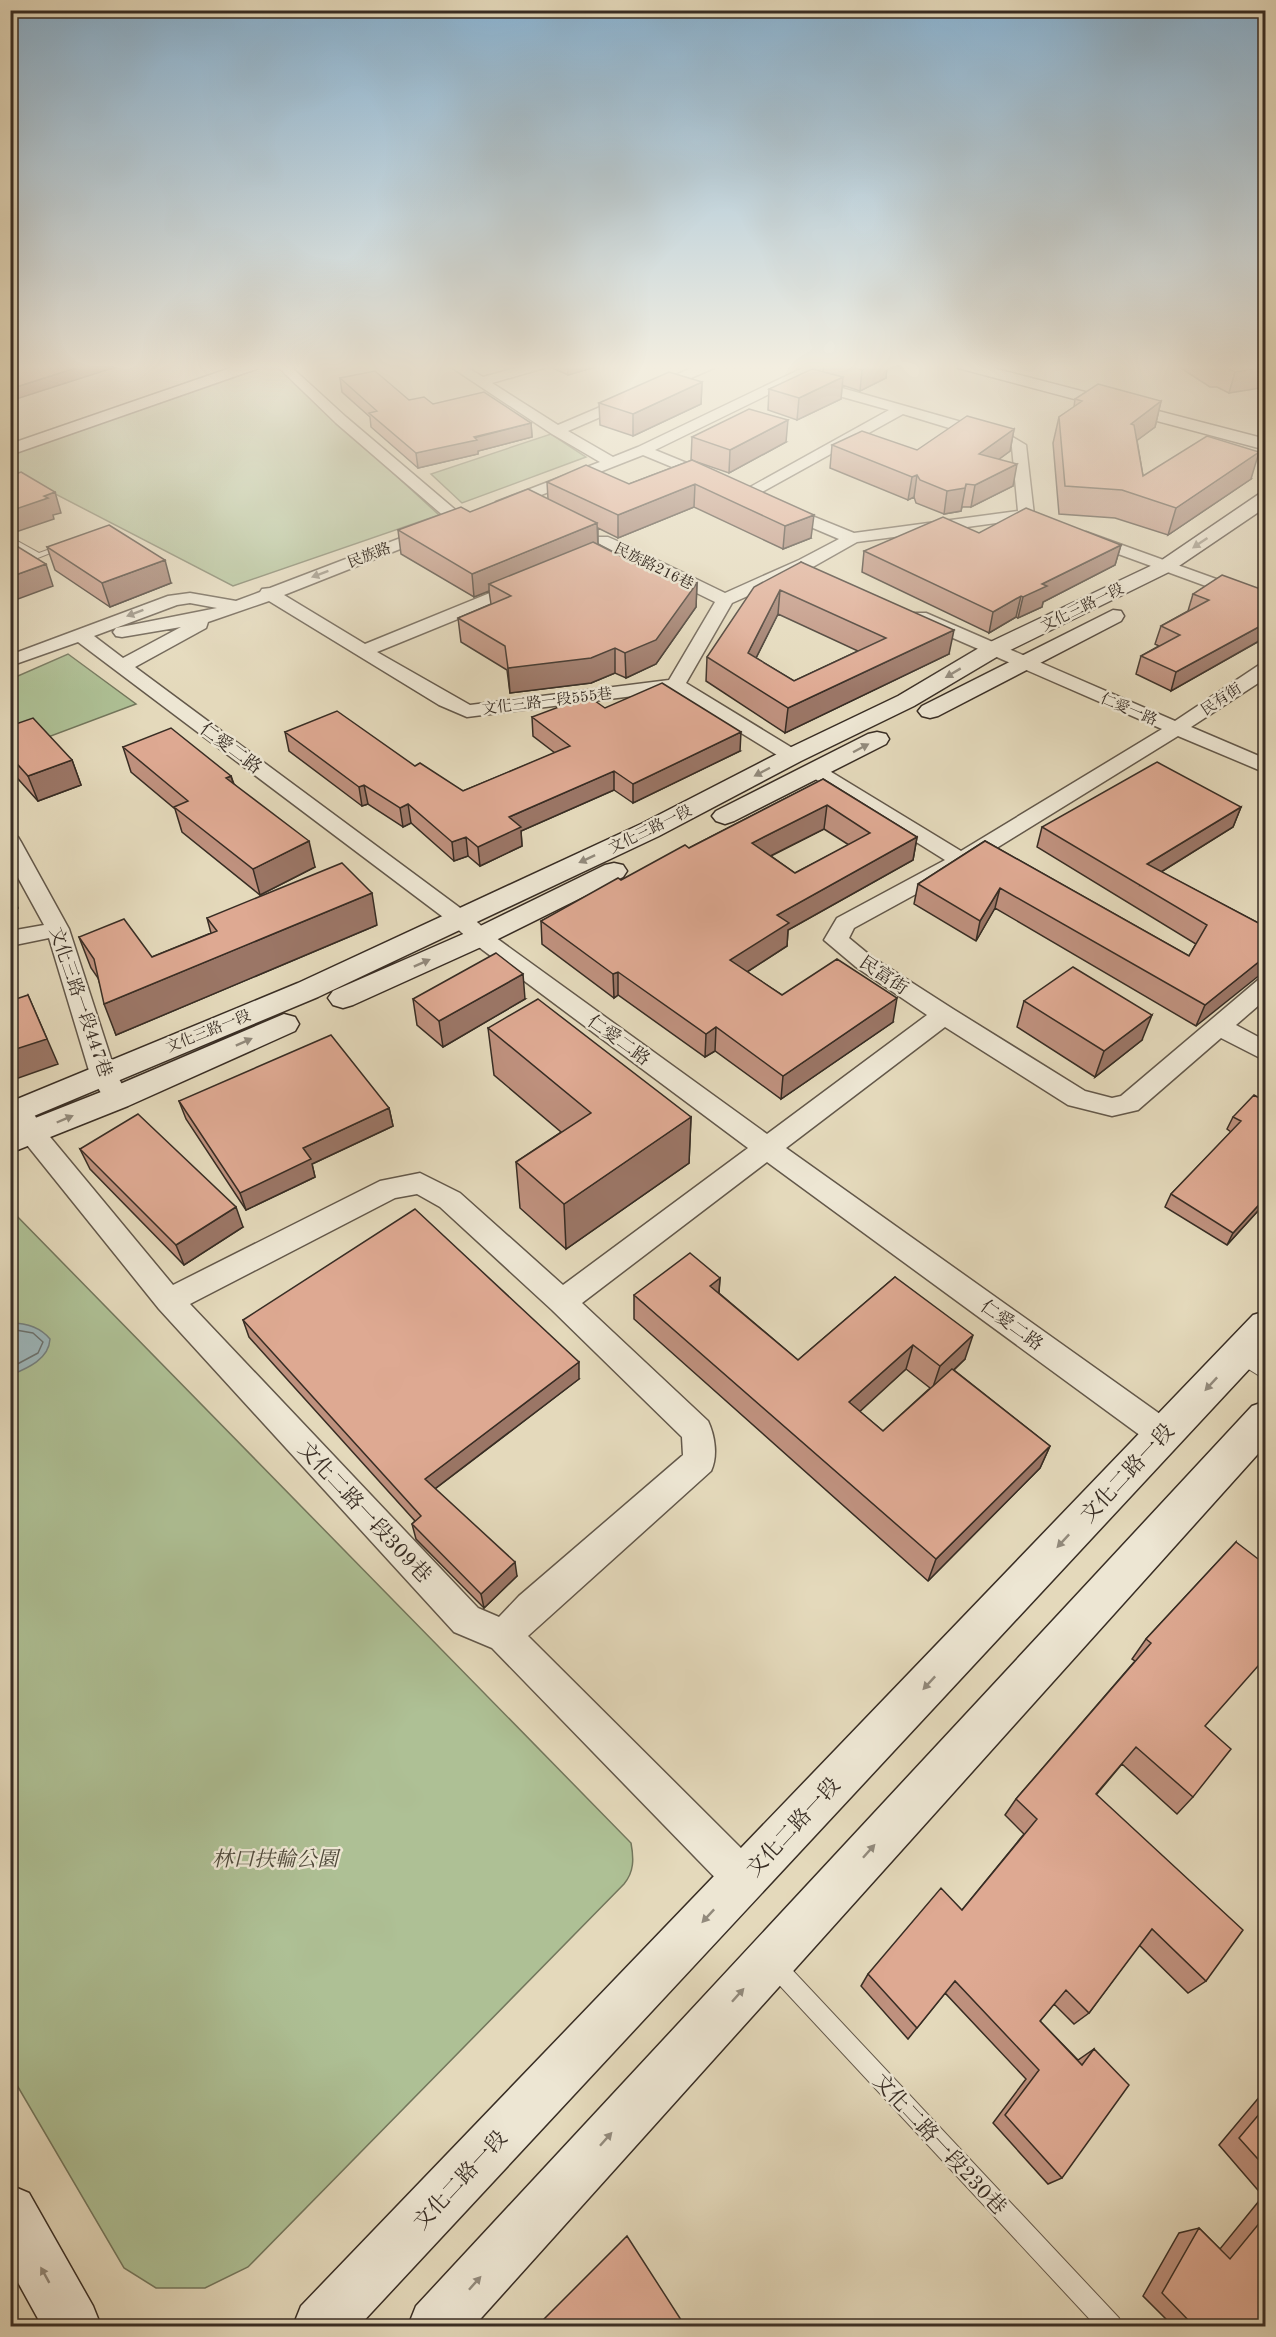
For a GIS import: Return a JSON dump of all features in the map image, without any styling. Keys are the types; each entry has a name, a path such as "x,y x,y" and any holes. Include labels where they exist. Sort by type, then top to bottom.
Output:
{"street":[{"name":"民族路","path":"214,616 268,593 464,519 408,474"},
{"path":"489,510 581,474"},
{"path":"700,474 823,528 853,538"},
{"path":"738,490 770,474"},
{"path":"792,756 676,685 725,600 805,564 853,538 1031,517 1024,474"},
{"name":"文化三路一段","path":"18,1125 103,1074 309,990 650,830 792,756 906,701 992,650 1166,566 1266,498"},
{"path":"520,499 539,508"},
{"name":"文化三路一段","path":"18,1125 117,1098 480,937 816,771 1190,576 1266,524"},
{"path":"1069,531 1266,603"},
{"name":"民族路216巷","path":"588,533 725,600"},
{"path":"563,570 618,548"},
{"path":"805,564 825,574"},
{"path":"363,651 540,579"},
{"name":"文化三路一段555巷","path":"268,593 466,711 676,685"},
{"path":"10,661 174,600 190,598 238,606"},
{"name":"仁愛一路","path":"909,612 992,650 1266,767"},
{"path":"82,636 103,635 214,616"},
{"path":"122,666 182,636 214,616"},
{"name":"仁愛二路","path":"82,636 459,918 480,937 768,1149 1163,1434"},
{"name":"民有街","path":"1176,729 1266,669"},
{"name":"民富街","path":"1176,729 961,860 845,923 836,940 864,962 944,1015 1077,1098 1112,1107 1129,1103 1266,986"},
{"path":"816,771 961,860"},
{"name":"文化三路一段447巷","path":"10,842 58,929 103,1074 117,1098"},
{"path":"10,939 58,929"},
{"path":"562,1302 944,1015"},
{"path":"1219,1026 1266,1052"},
{"name":"文化二路一段309巷","path":"18,1125 169,1301 466,1620 504,1636 744,1879"},
{"path":"169,1301 390,1188 420,1183 450,1200 562,1302 697,1431 700,1461 531,1608 504,1636"},
{"name":"文化二路一段","path":"321,2326 1163,1434 1257,1352"},
{"path":"436,2326 1266,1418"},
{"path":"10,2212 73,2326"}],"lane":[{"path":"10,539 39,556"},
{"path":"10,567 70,544"},
{"name":"文化二路一段230巷","path":"770,1960 1111,2326"}],"green space":[{"path":"17,474 394,474 439,515 233,586"},
{"path":"431,474 540,474 462,503"},
{"path":"68,654 136,704 11,751 11,679"},
{"name":"林口扶輪公園","path":"10,1209 631,1843 633,1854 630,1875 624,1884 248,2267 205,2288 156,2288 124,2268 11,2075"}],"water":[{"path":"11,1323 32,1326 42,1331 50,1339 49,1346 42,1357 31,1366 11,1375"}],"building":[{"path":"25,474 55,492 44,496 48,498 10,511 10,476"},
{"path":"565,474 607,474 629,484 655,474 723,474 814,515 785,526 695,484 618,515 547,482"},
{"path":"905,474 997,474 975,485 966,484 965,488 947,491 920,480 917,475 912,477"},
{"path":"1064,474 1143,474 1143,476 1146,474 1226,474 1176,508 1122,490 1065,486"},
{"path":"528,489 597,523 472,574 398,530 461,507 470,512"},
{"path":"1026,508 1121,545 1042,584 1047,586 1021,596 993,612 864,551 943,517 979,533"},
{"path":"109,525 165,560 102,583 47,547"},
{"path":"593,542 664,578 697,583 656,640 625,653 615,648 591,658 508,668 505,646 458,618 511,596 489,584"},
{"path":"15,545 46,564 10,577 10,547"},
{"path":"801,562 954,630 788,708 707,657 754,587","holes":["780,590 886,638 794,681 748,653"]},
{"path":"1222,575 1266,591 1266,623 1176,672 1141,656 1180,635 1161,626 1209,600 1193,594"},
{"path":"662,683 741,732 633,784 614,771 509,817 521,827 478,847 466,837 452,842 408,804 400,808 364,785 359,787 285,732 337,711 415,766 420,763 463,791 570,746 532,717 588,696 605,708"},
{"path":"33,718 72,760 28,776 10,756 10,726"},
{"path":"171,728 231,776 226,778 309,841 253,869 174,807 188,801 123,747"},
{"path":"1157,762 1241,807 1147,864 1266,927 1266,956 1205,1005 1000,888 980,921 918,884 985,841 1189,956 1207,925 1042,827"},
{"path":"823,779 917,837 777,915 789,923 730,960 782,995 837,959 897,998 783,1076 716,1027 706,1034 618,972 613,974 541,921 618,878 621,880 685,845 689,848","holes":["827,805 870,833 795,873 752,843"]},
{"path":"342,863 372,893 104,1004 94,959 79,937 124,919 152,957 217,931 207,918"},
{"path":"496,953 523,974 439,1021 413,999"},
{"path":"1073,967 1152,1015 1104,1051 1024,1001"},
{"path":"28,995 47,1039 10,1051 10,1001"},
{"path":"538,999 691,1117 564,1204 516,1162 591,1113 488,1028"},
{"path":"331,1035 389,1108 303,1148 311,1159 240,1193 179,1101"},
{"path":"1254,1095 1266,1102 1266,1197 1233,1233 1171,1194 1241,1121 1233,1117"},
{"path":"138,1114 236,1207 176,1245 80,1149"},
{"path":"415,1209 579,1362 425,1479 515,1562 481,1594 412,1524 421,1516 243,1320"},
{"path":"690,1253 720,1278 710,1286 798,1360 895,1277 973,1335 940,1366 913,1345 849,1402 883,1431 952,1369 1050,1446 936,1559 634,1295"},
{"path":"1236,1542 1266,1565 1266,1657 1205,1726 1231,1749 1193,1797 1136,1747 1096,1794 1243,1930 1206,1981 1152,1929 1089,2013 1066,1990 1040,2021 1082,2065 1094,2049 1129,2085 1062,2178 1005,2115 1039,2070 955,1981 917,2028 868,1974 941,1888 962,1910 1037,1819 1016,1799 1151,1643 1146,1639"},
{"path":"1266,2106 1266,2168 1239,2138"},
{"path":"1266,2215 1266,2326 1194,2326 1162,2293 1199,2228 1230,2259"},
{"path":"627,2236 685,2326 537,2326"}]}
